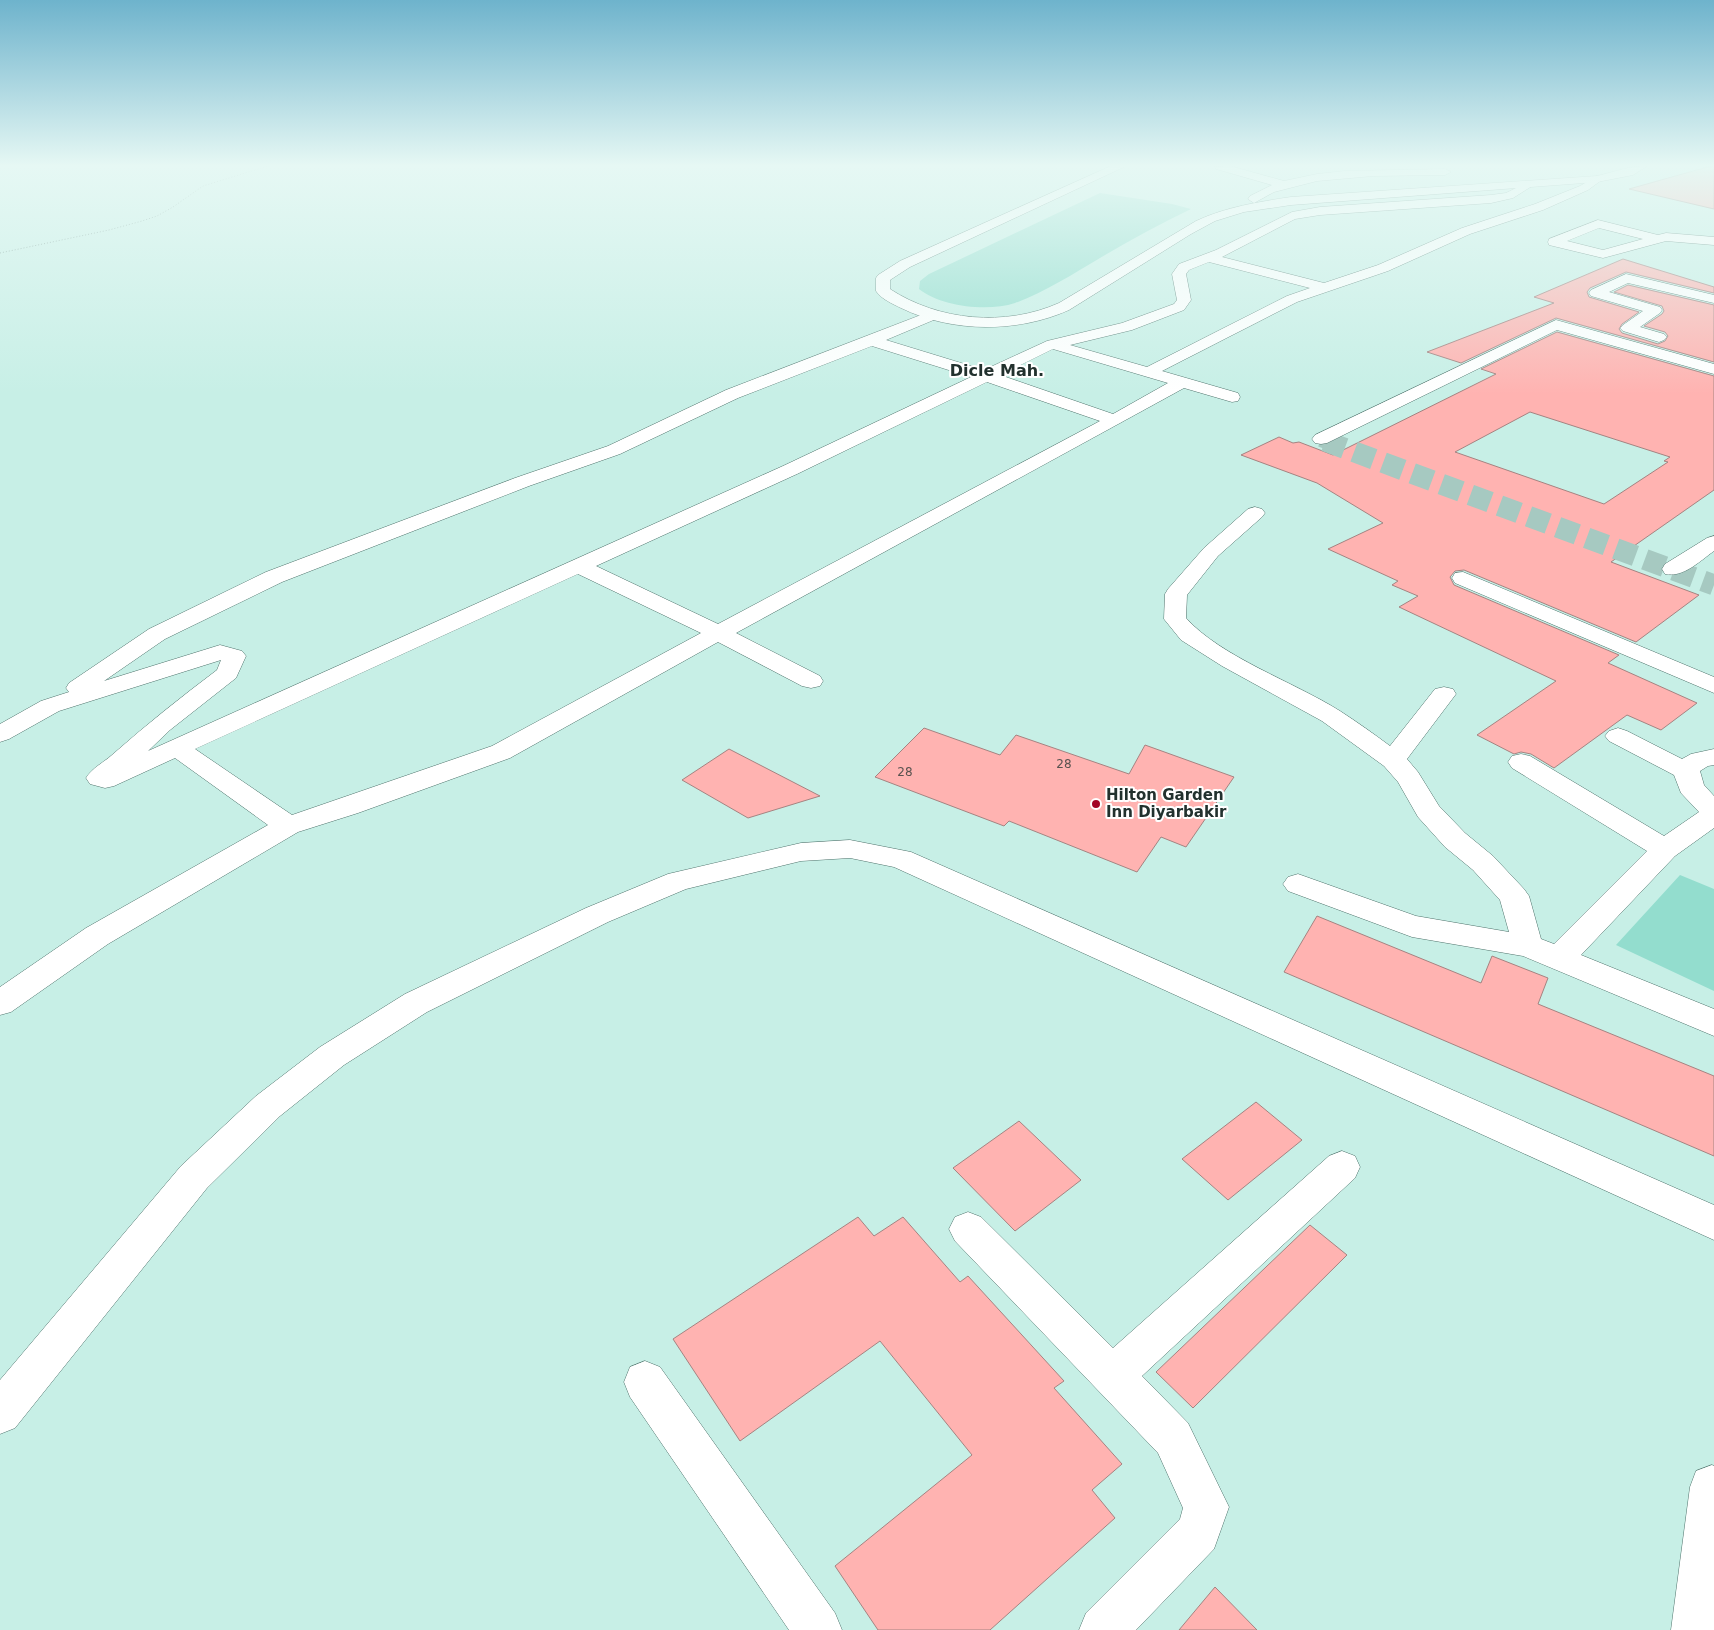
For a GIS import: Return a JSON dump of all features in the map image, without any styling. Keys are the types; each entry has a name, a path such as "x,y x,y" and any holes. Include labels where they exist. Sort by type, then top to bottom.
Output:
{"street":[{"path":"953,242 905,264 883,278 883,291 901,304 931,316 970,321 998,322 1032,317 1054,311 1088,293 1171,242"},
{"path":"978,242 913,271 903,286 917,301 941,308 964,312 1009,312 1035,306 1062,294 1147,242"},
{"path":"50,706 220,652 234,656 228,673 161,725 118,764 99,778 105,780 790,470 1052,344 1127,327 1179,307 1184,300 1179,274 1184,267 1209,258 1240,242"},
{"path":"1149,372 1292,299 1383,268 1441,242"},
{"path":"1554,242 1603,254 1641,242"},
{"path":"1209,258 1325,288"},
{"path":"1676,341 1628,328 1655,310 1596,293 1626,278 1714,298"},
{"path":"0,734 50,706 157,634 274,577 522,482 614,450 732,394 931,316"},
{"path":"1321,439 1556,325 1714,370"},
{"path":"871,340 986,376 1115,420"},
{"path":"1052,344 1232,397"},
{"path":"0,1003 97,936 288,826 348,807 501,752 1183,382"},
{"path":"1255,513 1211,552 1176,594 1175,619 1189,635 1230,661 1331,716 1393,760 1409,778 1428,811 1455,840 1483,863 1514,896 1528,946"},
{"path":"1673,569 1714,542"},
{"path":"579,566 719,633 811,680"},
{"path":"1463,578 1714,686"},
{"path":"1393,760 1444,694"},
{"path":"1618,736 1686,771"},
{"path":"177,748 288,826"},
{"path":"1714,757 1704,758 1693,763 1686,771 1686,781 1692,792 1714,810"},
{"path":"1521,762 1665,849"},
{"path":"1559,959 1665,849 1714,815"},
{"path":"0,1413 194,1178 268,1106 332,1056 416,1003 597,915 678,881 801,852 850,848 901,859 1714,1223"},
{"path":"1298,884 1412,926 1528,946 1714,1023"},
{"path":"1112,1376 1342,1167"},
{"path":"968,1229 1173,1438 1206,1507 1198,1533 1104,1630"},
{"path":"645,1382 818,1630"},
{"path":"1694,1630 1712,1487"}],"path":[{"path":"0,253 49,242"}],"green space":[{"path":"996,242 1129,242 1048,288 1026,299 1004,306 966,306 940,300 919,289 920,281 929,274"},
{"path":"1680,875 1714,889 1714,991 1616,945"}],"building":[{"path":"1623,259 1714,287 1714,293 1626,272 1590,288 1587,292 1589,297 1639,312 1622,324 1619,329 1622,333 1658,344 1665,341 1668,336 1665,332 1644,326 1662,314 1664,311 1662,306 1614,292 1628,285 1714,305 1714,362 1556,318 1461,363 1427,352 1554,303 1534,297"},
{"path":"1557,332 1714,376 1714,490 1611,562 1699,595 1636,642 1464,570 1455,571 1450,577 1454,585 1619,655 1608,663 1697,703 1661,730 1627,715 1554,768 1531,754 1521,752 1514,754 1477,735 1556,681 1399,607 1418,596 1392,585 1398,581 1328,549 1383,523 1317,483 1241,455 1279,437 1293,443 1299,442 1333,455 1496,374 1481,369","holes":["1530,412 1670,457 1664,461 1668,462 1604,504 1455,452"]},
{"name":"Hilton Garden Inn Diyarbakir","path":"924,728 1000,755 1016,735 1129,774 1145,745 1234,777 1186,847 1161,837 1137,872 1009,821 1004,826 875,777"},
{"path":"729,749 820,796 748,818 682,780"},
{"path":"1317,916 1481,983 1492,956 1548,978 1538,1004 1714,1076 1714,1156 1284,972"},
{"path":"1256,1102 1302,1140 1228,1200 1182,1159"},
{"path":"1019,1121 1081,1180 1015,1231 953,1168"},
{"path":"858,1217 874,1236 903,1217 960,1282 968,1276 1064,1381 1054,1388 1122,1464 1092,1490 1115,1518 990,1630 878,1630 835,1566 972,1455 880,1341 740,1441 673,1339"},
{"path":"1310,1225 1347,1255 1193,1408 1156,1372"},
{"path":"1215,1587 1257,1630 1179,1630"}],"tunnel":[{"path":"1321,439 1329,442"},
{"path":"1325,441 1714,585"}],"place":[{"name":"Hilton Garden Inn Diyarbakir","path":"1096,804"}],"district":[{"name":"Dicle Mah.","path":"997,370"}]}
